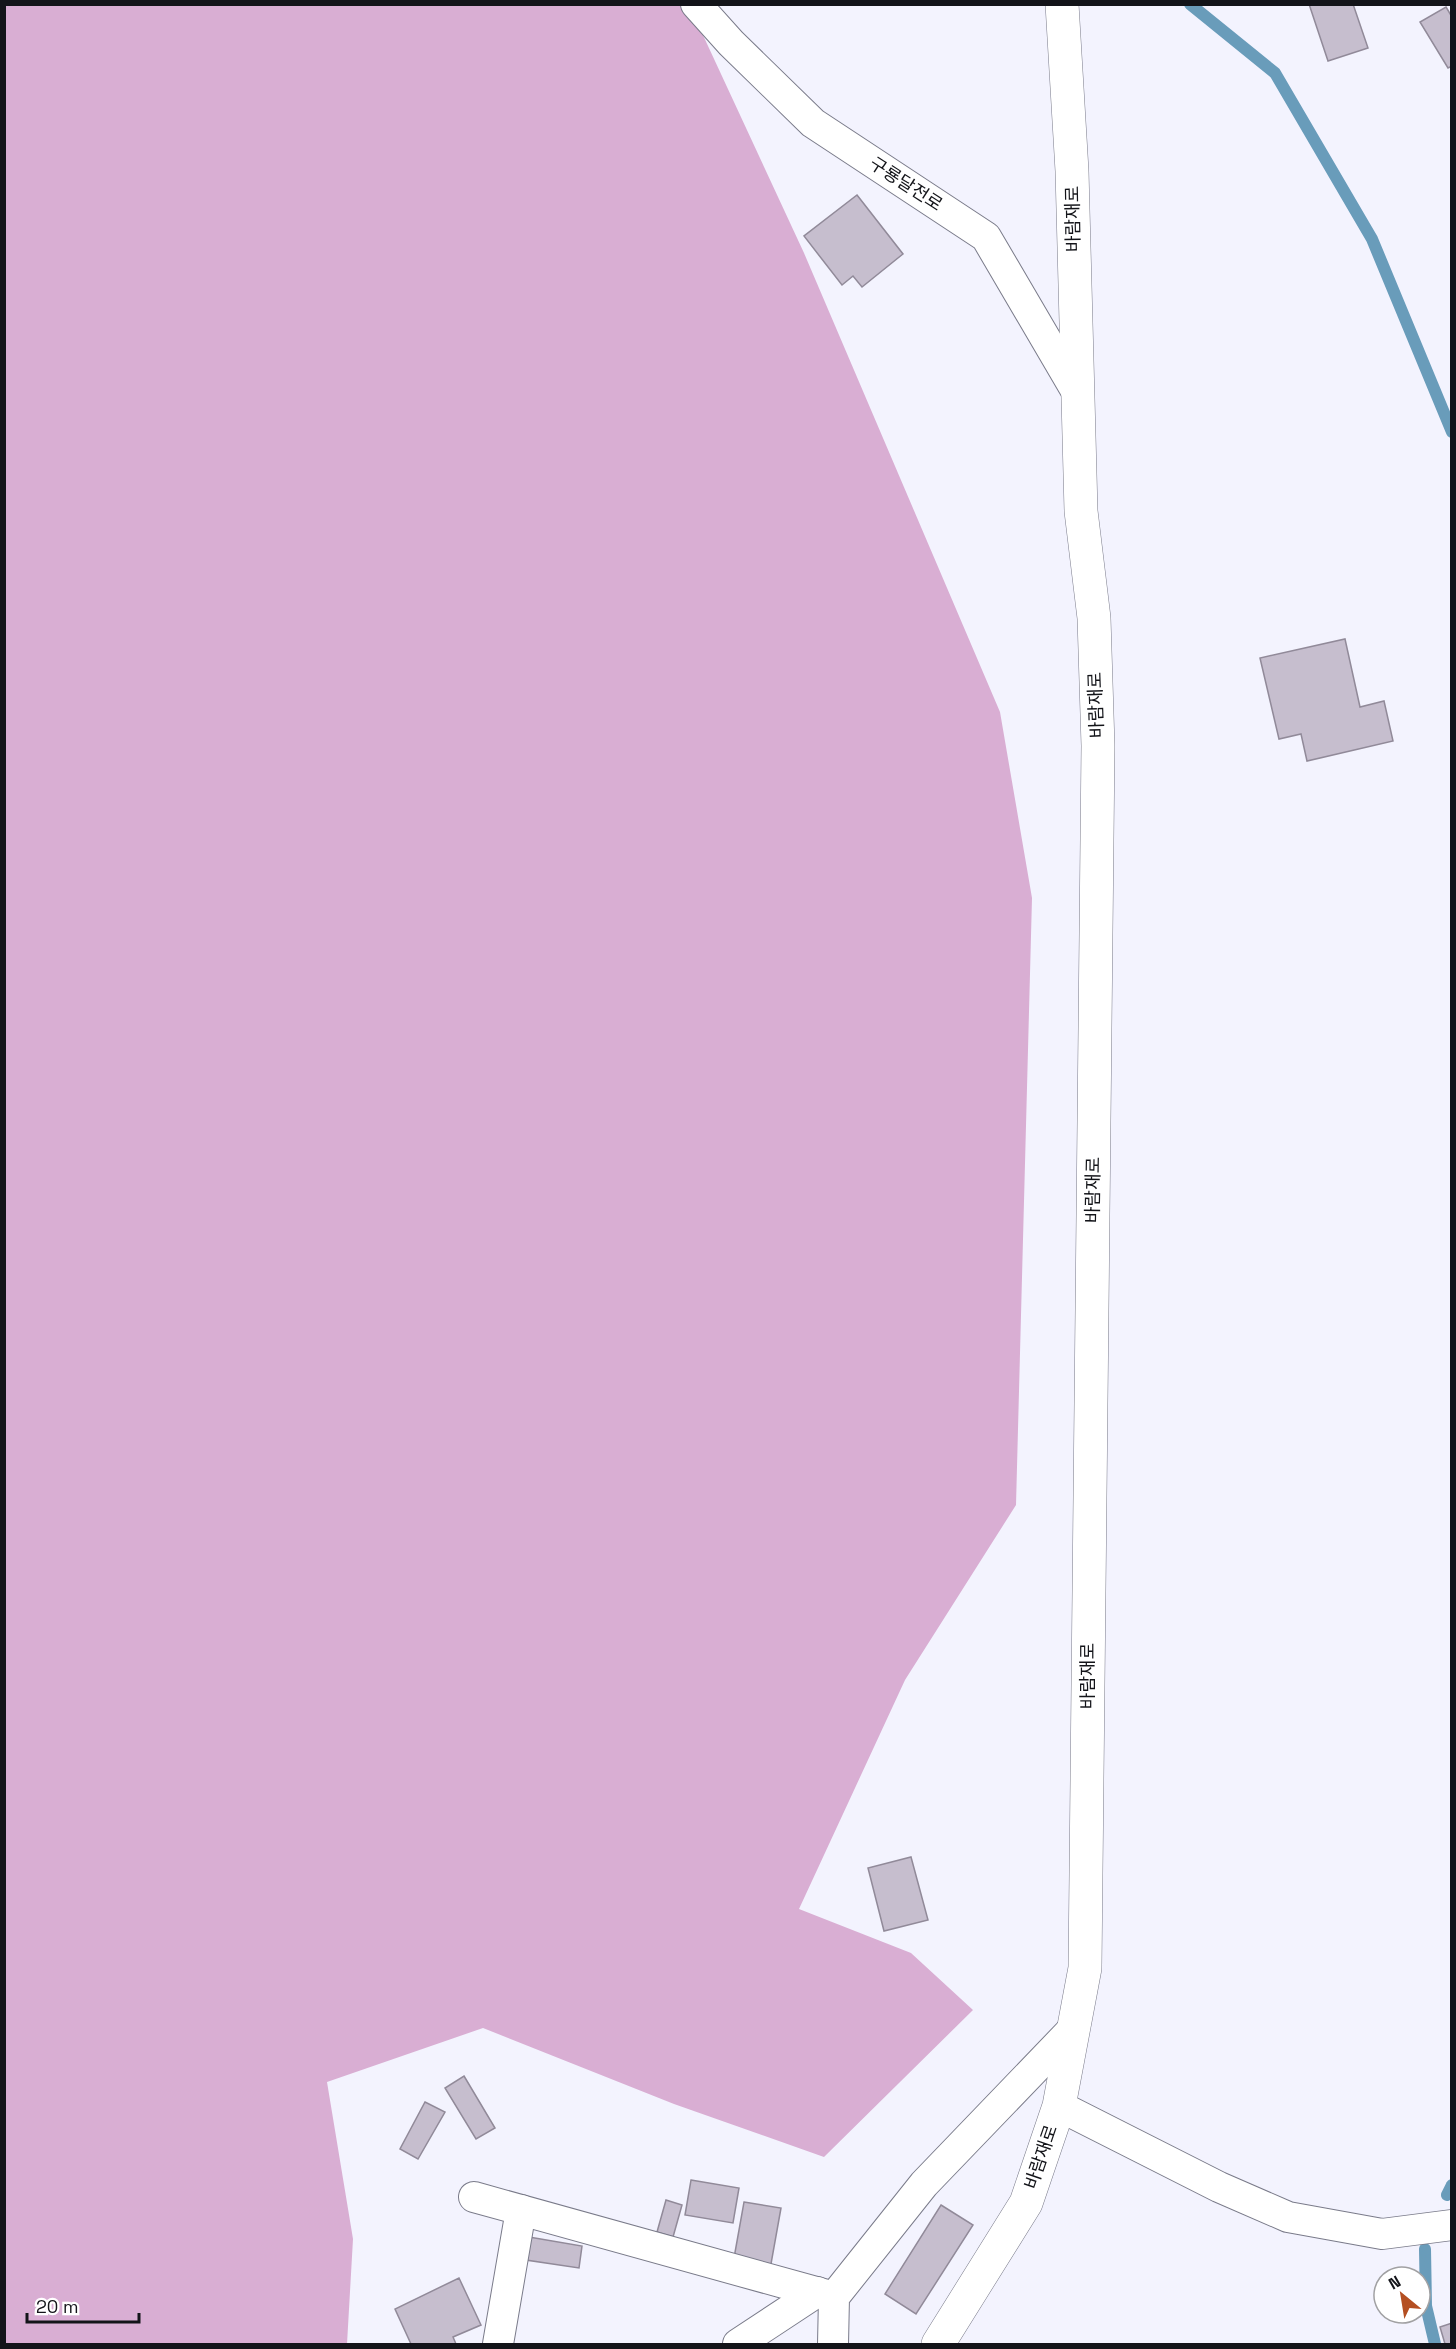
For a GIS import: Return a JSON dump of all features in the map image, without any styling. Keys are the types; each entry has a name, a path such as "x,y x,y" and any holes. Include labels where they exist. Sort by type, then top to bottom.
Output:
{"street":[{"name":"구룡달전로","path":"696,4 731,43 813,123 986,237 1078,394"},
{"name":"바람재로","path":"938,2344 1026,2203 1059,2106 1085,1968 1098,746 1094,618 1081,511 1072,171 1062,4"},
{"path":"738,2344 826,2294 924,2184 1074,2028"},
{"path":"1059,2106 1219,2187 1288,2217 1382,2234 1452,2225"},
{"path":"474,2197 826,2294"},
{"path":"498,2344 521,2210"},
{"path":"826,2294 834,2344"}],"shaded area":[{"path":"5,5 689,5 804,253 1000,712 1032,898 1016,1505 905,1680 799,1909 911,1953 973,2010 824,2157 674,2104 483,2028 327,2082 353,2239 347,2344 5,2344"}],"building":[{"path":"1309,4 1353,4 1368,48 1328,61"},
{"path":"1446,7 1452,17 1452,66 1448,68 1420,22"},
{"path":"857,195 903,254 862,287 853,276 842,285 804,236"},
{"path":"1345,639 1360,707 1384,701 1393,741 1307,761 1301,734 1279,739 1260,658"},
{"path":"911,1857 928,1920 884,1931 868,1868"},
{"path":"464,2076 495,2128 476,2139 445,2088"},
{"path":"425,2102 445,2112 418,2159 400,2149"},
{"path":"691,2180 739,2188 733,2223 685,2215"},
{"path":"666,2200 682,2205 673,2237 657,2232"},
{"path":"744,2202 781,2208 771,2264 734,2258"},
{"path":"941,2205 973,2225 916,2314 885,2294"},
{"path":"529,2237 582,2246 579,2268 526,2260"},
{"path":"459,2278 481,2325 453,2337 456,2344 411,2344 395,2309"},
{"path":"1452,2323 1452,2344 1445,2344 1440,2327"}],"waterway":[{"path":"1190,4 1275,73 1372,239 1452,432"},
{"path":"1447,2195 1452,2185"},
{"path":"1425,2249 1426,2306 1435,2344"}]}
